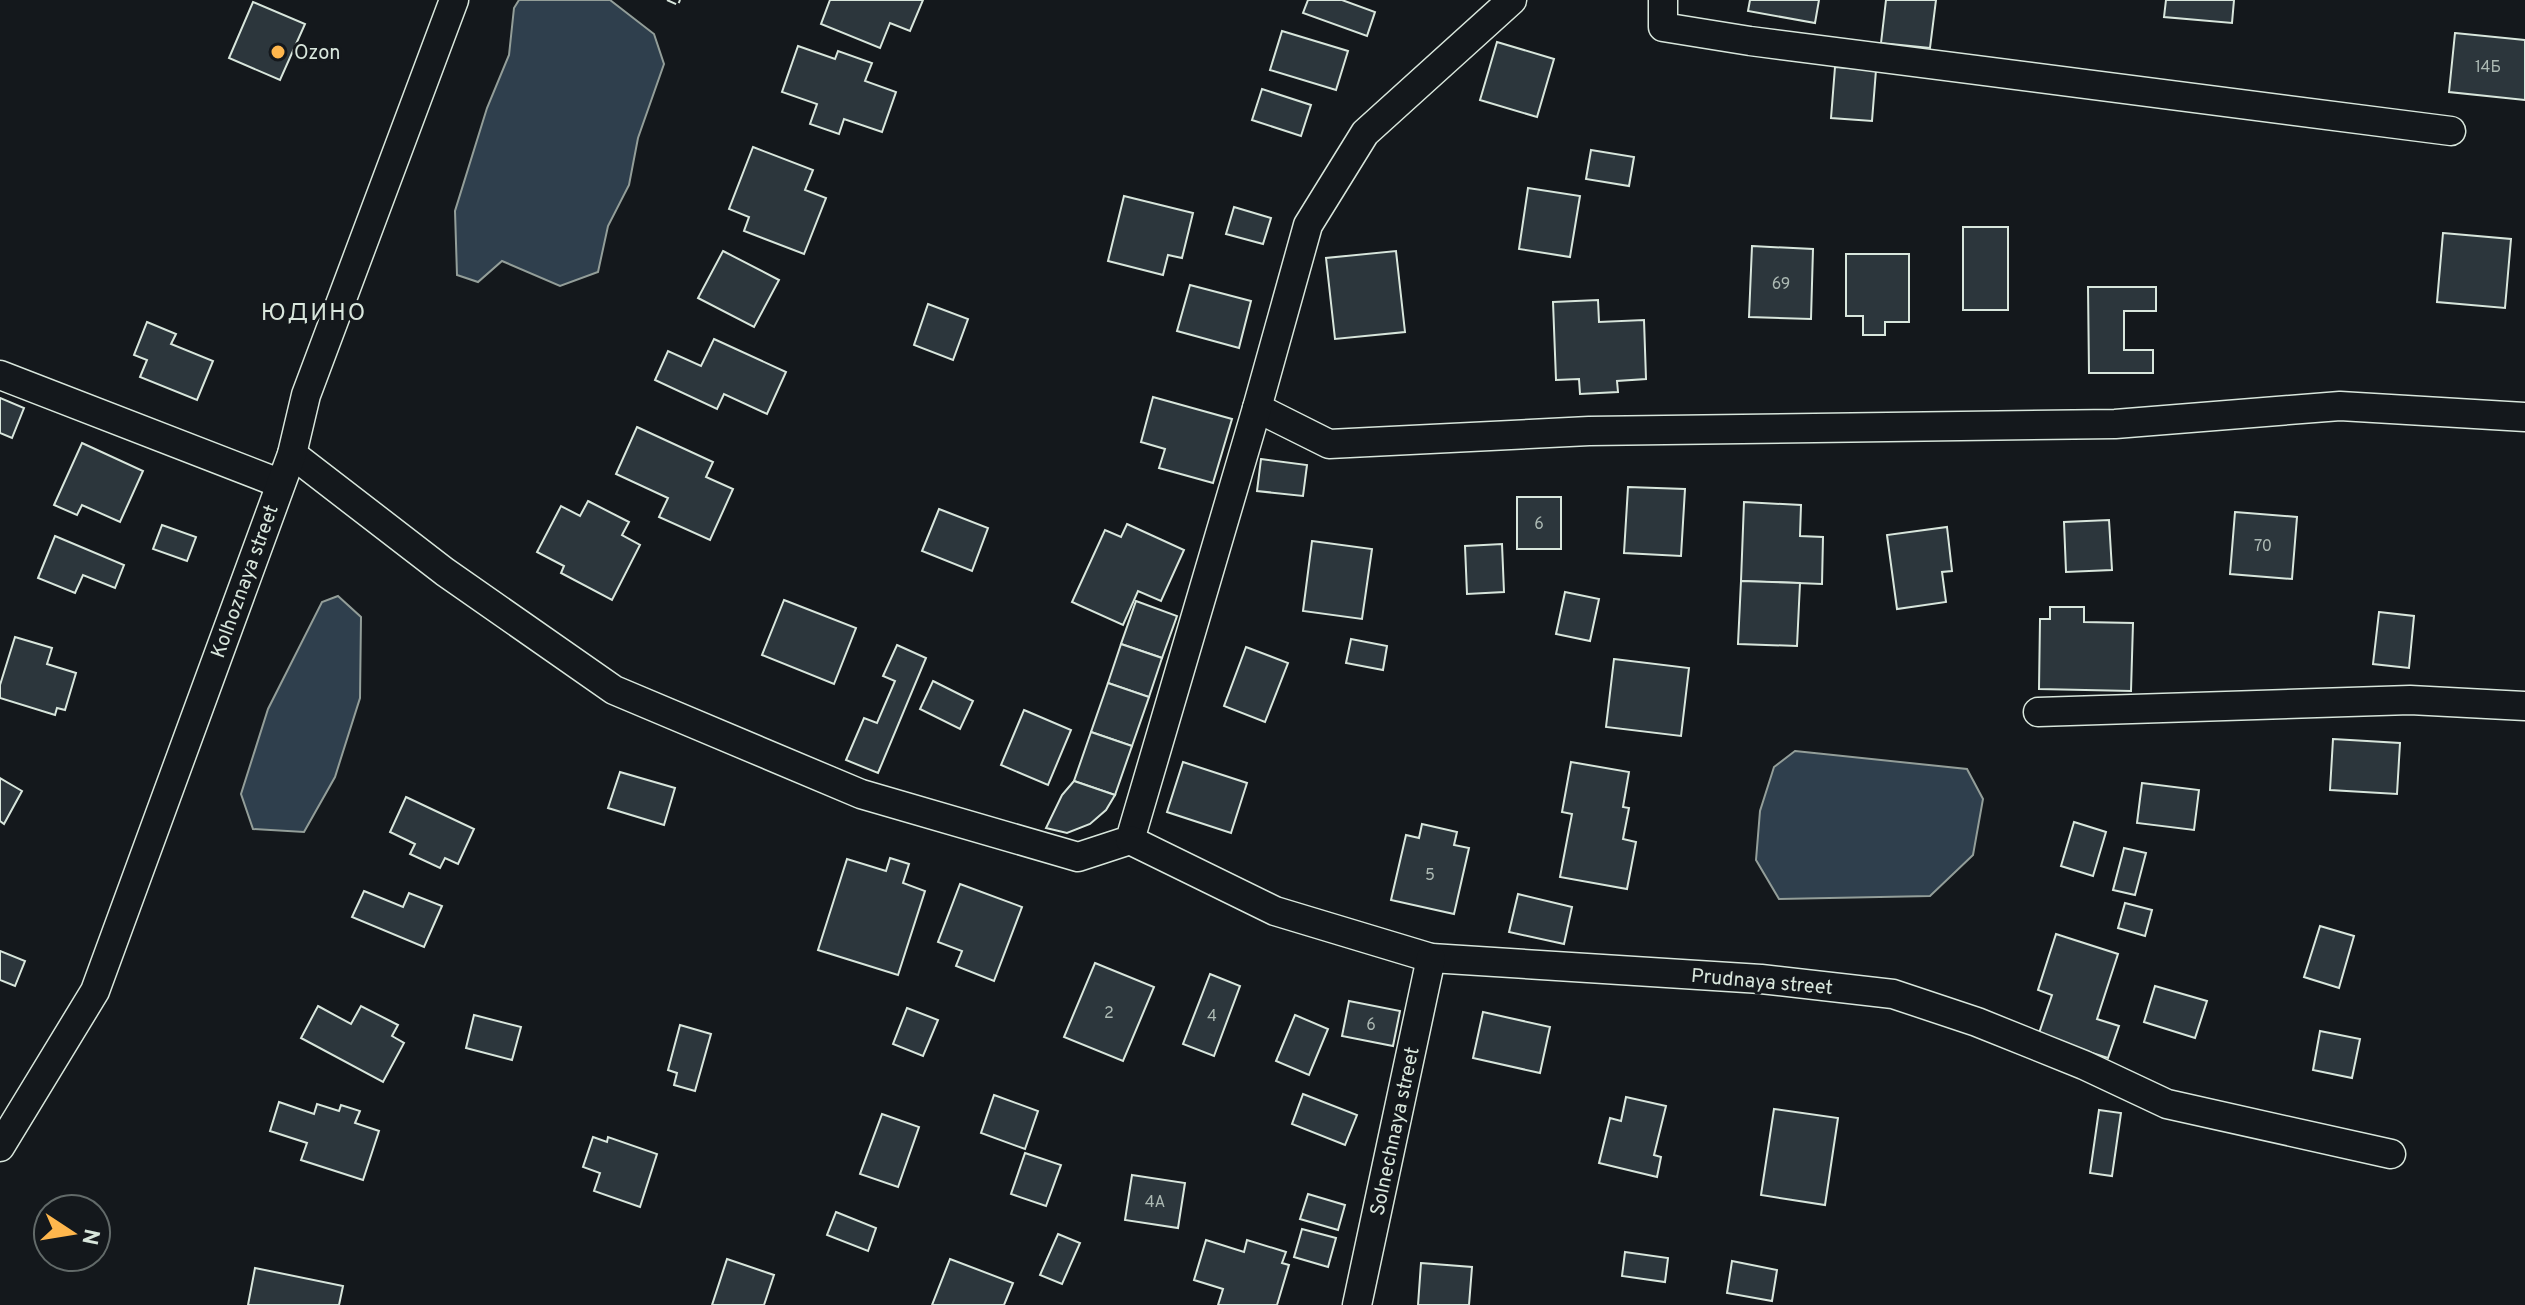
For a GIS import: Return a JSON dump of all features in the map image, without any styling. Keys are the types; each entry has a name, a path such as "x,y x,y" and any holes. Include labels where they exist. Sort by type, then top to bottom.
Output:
{"street":[{"name":"Kolhoznaya street","path":"0,1147 95,991 292,454 306,395 454,0"},
{"path":"292,454 445,572 614,690 861,794 1078,857 1130,840 1308,225 1365,133 1512,0"},
{"path":"1663,0 1663,27 1750,41 2451,131"},
{"path":"0,375 279,483"},
{"path":"1257,408 1329,444 1589,431 2115,424 2340,406 2525,417"},
{"path":"2038,712 2410,700 2525,706"},
{"name":"Prudnaya street","path":"1130,840 1275,911 1431,958 1761,979 1893,994 1977,1022 2071,1059 2167,1104 2391,1154"},
{"name":"Solnechnaya street","path":"1357,1305 1431,958"}],"water":[{"path":"519,0 610,0 654,34 664,64 638,138 629,185 608,226 598,272 560,286 502,261 478,282 457,275 455,211 487,108 509,55 514,8"},
{"path":"338,596 361,617 360,698 335,777 304,832 253,829 241,794 268,709 322,602"},
{"path":"1795,751 1967,769 1983,799 1973,855 1930,896 1779,899 1756,860 1760,811 1774,767"}],"building":[{"path":"830,0 923,0 910,31 890,23 880,48 821,24"},
{"path":"1308,0 1342,0 1375,12 1367,36 1303,13"},
{"path":"1750,0 1819,0 1815,23 1748,11"},
{"path":"1886,0 1936,0 1930,48 1881,43"},
{"path":"2166,0 2234,0 2232,23 2164,17"},
{"path":"253,2 305,24 280,80 229,58"},
{"path":"1282,31 1348,51 1336,90 1270,70"},
{"path":"2455,33 2525,40 2525,100 2449,92"},
{"path":"1497,42 1554,59 1537,117 1480,100"},
{"path":"798,46 835,59 838,51 872,63 865,81 896,92 882,132 844,119 839,134 810,124 817,104 782,92"},
{"path":"1835,67 1876,70 1872,121 1831,118"},
{"path":"1262,89 1311,105 1301,136 1252,120"},
{"path":"753,147 813,170 805,190 826,198 804,254 744,231 749,217 729,209"},
{"path":"1591,150 1634,157 1629,186 1586,179"},
{"path":"1528,188 1580,196 1570,257 1519,249"},
{"path":"1124,196 1193,213 1182,258 1168,255 1163,275 1108,261"},
{"path":"1234,207 1271,218 1263,244 1226,234"},
{"path":"1963,227 2008,227 2008,310 1963,310"},
{"path":"2443,233 2511,239 2505,308 2437,302"},
{"path":"1752,246 1813,249 1811,319 1749,317"},
{"path":"723,251 779,280 754,327 698,298"},
{"path":"1396,251 1405,332 1335,339 1326,258"},
{"path":"1846,254 1909,254 1909,322 1885,322 1885,335 1863,335 1863,316 1846,316"},
{"path":"1190,285 1251,301 1239,348 1177,331"},
{"path":"2088,287 2156,287 2156,311 2124,311 2124,350 2153,350 2153,373 2089,373"},
{"path":"1598,300 1599,322 1644,320 1646,379 1617,381 1618,392 1580,394 1579,379 1556,380 1553,302"},
{"path":"928,304 968,319 953,360 914,345"},
{"path":"147,322 176,334 171,344 213,361 197,400 140,377 147,360 134,355"},
{"path":"714,339 786,372 767,414 724,394 717,409 655,380 668,351 701,366"},
{"path":"1153,397 1232,419 1213,483 1159,468 1165,449 1141,442"},
{"path":"0,398 24,408 12,438 0,433"},
{"path":"637,427 713,462 706,477 733,489 710,540 659,517 668,498 616,474"},
{"path":"82,443 143,471 120,522 82,505 77,515 54,505"},
{"path":"1261,459 1307,465 1303,496 1257,491"},
{"path":"1628,487 1685,489 1681,556 1624,553"},
{"path":"1517,497 1561,497 1561,549 1517,549"},
{"path":"588,501 629,522 622,535 640,545 612,600 561,573 564,566 537,552 561,506 580,516"},
{"path":"1744,502 1801,505 1800,536 1823,537 1822,584 1741,581"},
{"path":"939,509 988,528 972,571 922,551"},
{"path":"2235,512 2297,517 2292,579 2230,574"},
{"path":"2109,520 2112,570 2066,572 2064,522"},
{"path":"1127,524 1184,550 1161,601 1138,591 1123,625 1072,602 1105,530 1121,537"},
{"path":"162,525 196,537 187,561 153,549"},
{"path":"1947,527 1952,571 1942,572 1946,602 1897,609 1887,535"},
{"path":"55,536 124,565 115,588 83,575 75,593 38,578"},
{"path":"1312,541 1372,549 1362,619 1303,611"},
{"path":"1502,544 1504,592 1467,594 1465,546"},
{"path":"1741,581 1800,583 1797,646 1738,644"},
{"path":"1565,592 1599,599 1590,641 1556,634"},
{"path":"784,600 856,628 834,684 762,655"},
{"path":"1136,601 1177,616 1162,658 1121,644"},
{"path":"2050,607 2084,607 2084,622 2133,623 2131,691 2039,689 2040,619 2050,619"},
{"path":"2379,612 2414,616 2409,668 2373,664"},
{"path":"15,637 52,648 47,664 76,673 65,710 57,708 55,715 0,698 0,685"},
{"path":"1351,639 1387,646 1383,670 1346,663"},
{"path":"1121,644 1162,658 1149,697 1108,683"},
{"path":"897,645 926,658 878,773 846,760 864,718 877,723 895,681 883,676"},
{"path":"1246,647 1288,663 1265,722 1224,706"},
{"path":"1614,659 1689,668 1681,736 1606,727"},
{"path":"933,681 973,701 960,729 920,709"},
{"path":"1108,683 1149,697 1132,746 1091,732"},
{"path":"1024,710 1071,730 1048,785 1001,765"},
{"path":"1091,732 1132,746 1115,795 1074,781"},
{"path":"2333,739 2400,743 2397,794 2330,790"},
{"path":"1183,762 1247,783 1231,833 1167,812"},
{"path":"1571,762 1629,772 1623,807 1629,808 1623,839 1636,842 1627,889 1560,877 1572,814 1562,812"},
{"path":"620,772 675,788 664,825 608,808"},
{"path":"0,778 22,791 4,824 0,821"},
{"path":"1074,781 1115,795 1106,810 1090,824 1067,833 1046,828 1062,795"},
{"path":"2142,783 2199,790 2194,830 2137,823"},
{"path":"406,797 474,829 458,864 445,858 440,868 410,854 415,844 390,832"},
{"path":"2074,822 2106,832 2093,876 2061,866"},
{"path":"1422,824 1457,832 1454,845 1469,848 1454,914 1391,900 1406,835 1419,838"},
{"path":"2124,848 2146,853 2135,895 2113,890"},
{"path":"890,858 909,864 903,883 925,891 898,975 818,950 847,859 886,871"},
{"path":"960,884 1022,907 994,981 956,966 962,951 938,942"},
{"path":"364,891 403,907 409,893 442,906 424,947 352,917"},
{"path":"1518,894 1572,907 1564,944 1509,932"},
{"path":"2125,903 2152,910 2145,936 2118,928"},
{"path":"2320,926 2354,936 2339,988 2304,977"},
{"path":"2056,934 2118,954 2097,1019 2119,1026 2108,1058 2038,1036 2052,995 2038,990"},
{"path":"0,951 25,961 15,986 0,980"},
{"path":"1095,963 1154,987 1123,1061 1064,1037"},
{"path":"1210,974 1240,986 1214,1056 1183,1044"},
{"path":"2155,986 2207,1001 2195,1038 2144,1022"},
{"path":"1349,1001 1400,1011 1393,1046 1342,1036"},
{"path":"318,1006 351,1024 361,1006 398,1025 392,1036 404,1043 383,1082 301,1038"},
{"path":"907,1008 938,1020 923,1056 893,1044"},
{"path":"1483,1012 1550,1027 1540,1073 1473,1058"},
{"path":"474,1015 521,1027 512,1060 466,1048"},
{"path":"1295,1015 1328,1029 1309,1075 1276,1061"},
{"path":"680,1025 711,1034 695,1091 674,1085 677,1073 668,1070"},
{"path":"2320,1031 2360,1039 2352,1078 2313,1070"},
{"path":"1303,1094 1357,1115 1345,1145 1292,1124"},
{"path":"994,1095 1038,1111 1025,1149 981,1133"},
{"path":"1626,1097 1666,1106 1654,1155 1661,1157 1657,1177 1599,1163 1610,1118 1621,1121"},
{"path":"279,1102 314,1114 317,1104 339,1111 341,1105 360,1111 355,1123 379,1131 363,1180 301,1160 307,1143 270,1131"},
{"path":"1774,1109 1838,1118 1825,1205 1761,1195"},
{"path":"2099,1110 2121,1113 2112,1176 2090,1173"},
{"path":"882,1114 919,1127 898,1187 860,1174"},
{"path":"593,1137 607,1142 608,1137 657,1154 640,1207 594,1191 600,1173 583,1167"},
{"path":"1025,1153 1061,1165 1046,1206 1011,1194"},
{"path":"1132,1175 1185,1183 1178,1228 1125,1220"},
{"path":"1308,1194 1345,1205 1338,1230 1300,1219"},
{"path":"836,1212 876,1228 868,1251 827,1235"},
{"path":"1302,1229 1336,1238 1328,1267 1294,1257"},
{"path":"1058,1234 1080,1243 1062,1284 1040,1275"},
{"path":"1206,1240 1244,1252 1247,1240 1286,1252 1282,1263 1289,1265 1277,1305 1218,1305 1223,1289 1194,1280"},
{"path":"1625,1252 1668,1258 1665,1282 1622,1276"},
{"path":"727,1259 774,1275 764,1305 712,1305"},
{"path":"950,1259 1013,1283 1004,1305 932,1305"},
{"path":"1732,1261 1777,1270 1772,1301 1727,1293"},
{"path":"1421,1263 1472,1267 1469,1305 1418,1305"},
{"path":"255,1268 343,1286 339,1305 248,1305"}],"fence":[{"path":"667,0 678,5 680,0"}],"place":[{"name":"Ozon","path":"278,52"}],"district":[{"name":"ЮДИНО","path":"314,312"}]}
